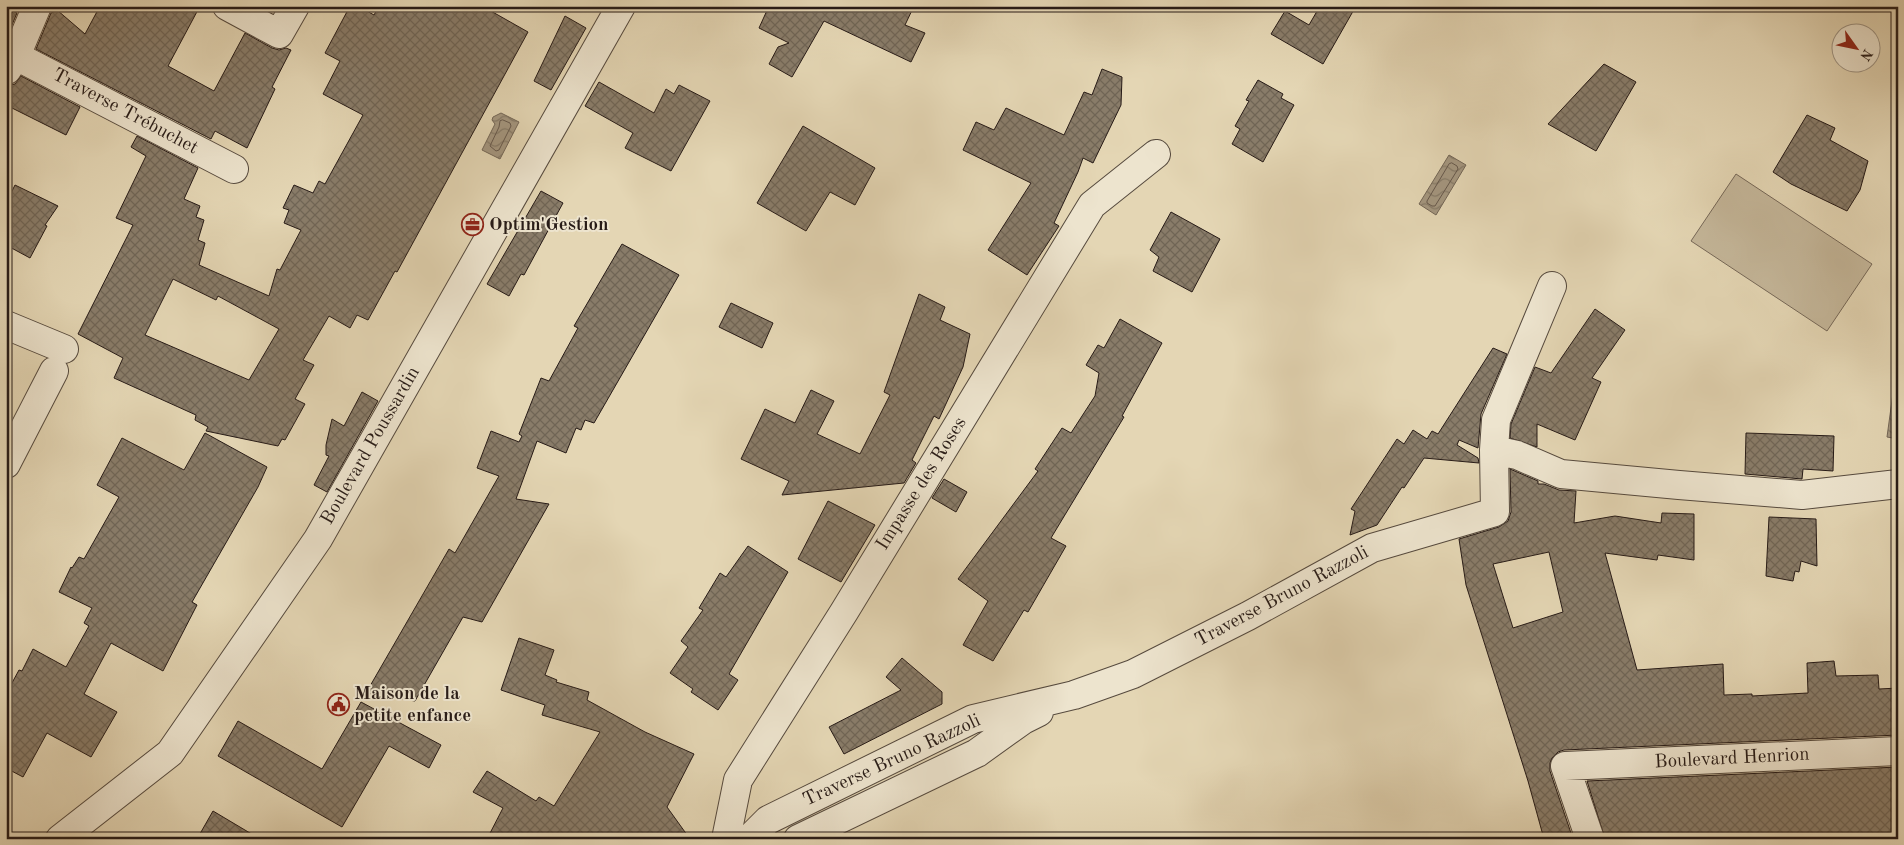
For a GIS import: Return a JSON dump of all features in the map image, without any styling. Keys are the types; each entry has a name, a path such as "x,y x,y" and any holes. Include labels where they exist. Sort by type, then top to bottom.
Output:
{"street":[{"path":"11,64 37,6"},
{"path":"227,6 279,34 295,6"},
{"name":"Boulevard Poussardin","path":"60,839 170,754 318,539 621,6"},
{"name":"Traverse Trébuchet","path":"11,64 234,169"},
{"name":"Impasse des Roses","path":"726,839 738,780 870,569 1092,205 1156,154"},
{"path":"1552,286 1496,420 1494,450 1517,455 1561,474 1679,485 1802,494 1898,484"},
{"path":"6,325 59,360 6,464"},
{"name":"Traverse Bruno Razzoli","path":"749,839 768,820 973,719 1074,695 1133,674 1248,616 1372,548 1495,512 1494,450"},
{"name":"Traverse Bruno Razzoli","path":"798,839 976,752 1023,720 1074,695"},
{"name":"Boulevard Henrion","path":"1590,839 1565,766 1898,751"}],"shaded area":[{"path":"1736,174 1872,264 1827,331 1691,241"}],"water":[{"path":"501,113 519,122 500,159 482,150 495,124 492,120 493,117"},
{"path":"1449,155 1466,165 1436,215 1419,204"},
{"path":"1896,371 1898,371 1898,439 1887,437"}],"building":[{"path":"100,6 200,6 168,66 214,91 245,33 272,48 291,50 272,87 275,89 247,148 215,131 211,139 36,49 51,13 57,10 85,34"},
{"path":"350,6 358,6 374,15 379,6 482,6 528,32 397,272 395,271 368,320 357,315 350,328 329,316 303,360 314,365 295,399 305,404 285,440 282,439 278,446 206,431 208,427 195,420 196,415 114,378 123,358 78,334 133,225 116,218 146,156 131,147 137,136 198,168 184,199 200,206 196,217 204,220 198,240 205,243 199,265 269,296 277,269 280,270 301,230 284,223 289,210 283,208 294,185 313,193 319,181 325,184 363,115 323,94 340,61 325,53","holes":["173,279 216,300 218,296 279,329 249,380 145,335"]},
{"path":"769,6 914,6 905,25 925,33 911,62 824,21 792,77 769,64 778,47 789,43 759,28"},
{"path":"1320,6 1356,6 1323,64 1271,34 1285,11 1309,25"},
{"path":"6,8 17,13 6,39"},
{"path":"565,16 586,28 551,90 534,81"},
{"path":"1604,64 1636,82 1596,151 1548,124"},
{"path":"1102,69 1122,77 1121,105 1093,163 1083,158 1054,223 1059,226 1027,275 988,250 1031,183 963,150 976,122 994,130 1006,108 1064,135 1084,92 1092,95"},
{"path":"21,76 80,107 66,135 6,105 6,86 15,84"},
{"path":"1258,80 1283,94 1281,98 1294,105 1263,162 1232,144 1240,129 1235,126 1249,101 1246,100"},
{"path":"599,82 654,113 666,89 674,94 679,85 710,101 671,171 625,148 633,133 585,106"},
{"path":"1807,115 1835,128 1830,140 1868,161 1860,190 1847,211 1791,184 1773,172"},
{"path":"803,126 875,168 855,205 830,192 806,231 757,203"},
{"path":"15,185 58,206 45,225 47,226 30,258 6,245 6,203"},
{"path":"541,191 563,203 524,275 521,274 509,296 487,284"},
{"path":"1171,212 1220,239 1192,292 1153,271 1159,257 1150,250"},
{"path":"622,244 679,275 594,423 585,420 581,430 576,428 566,453 537,441 516,499 549,504 482,622 463,617 415,701 366,693 449,549 455,553 499,476 477,468 491,431 519,442 522,436 519,434 541,378 549,381 578,328 574,326"},
{"path":"919,294 945,307 940,320 970,334 963,367 939,419 934,416 912,460 916,463 904,483 782,495 789,481 741,459 765,409 795,423 811,390 834,401 817,434 860,454 890,395 884,392"},
{"path":"731,303 773,323 762,348 719,327"},
{"path":"1595,309 1625,330 1592,378 1601,382 1575,440 1537,424 1537,447 1510,438 1511,424 1535,367 1551,373"},
{"path":"1120,319 1162,343 1122,416 1124,417 1051,538 1066,546 1028,612 1024,610 993,661 963,645 988,601 958,579 1038,471 1035,469 1062,428 1071,433 1095,396 1099,373 1086,365 1098,345 1104,348"},
{"path":"1493,348 1507,354 1481,414 1478,448 1459,440 1457,445 1478,458 1479,463 1424,458 1377,525 1350,535 1355,511 1351,509 1397,439 1404,444 1413,430 1427,439 1432,431 1438,434"},
{"path":"362,392 378,401 327,492 314,485 329,456 326,455 326,445 332,419 344,426"},
{"path":"205,433 267,467 258,487 192,602 197,605 163,671 111,643 84,694 117,712 91,757 47,733 23,777 6,768 6,694 19,670 22,671 33,649 66,667 89,626 84,623 92,608 59,592 71,567 79,557 84,559 119,497 97,485 122,438 184,470"},
{"path":"1746,433 1834,436 1833,471 1803,469 1802,479 1745,474"},
{"path":"1510,469 1538,481 1538,484 1544,484 1559,490 1576,491 1574,523 1615,516 1661,523 1662,513 1694,514 1694,560 1658,555 1657,560 1605,553 1637,670 1723,664 1724,695 1752,694 1752,696 1808,693 1807,663 1834,661 1836,676 1878,675 1879,689 1898,688 1898,735 1564,750 1558,752 1552,758 1550,771 1573,839 1544,839 1528,781 1466,585 1459,539 1499,527 1508,521 1511,512","holes":["1549,552 1563,612 1513,628 1493,564"]},
{"path":"944,479 967,492 956,512 932,498"},
{"path":"828,501 875,525 841,582 798,559"},
{"path":"1769,517 1816,519 1817,566 1801,561 1799,572 1795,571 1793,581 1766,576"},
{"path":"748,546 788,572 729,674 738,680 718,710 691,692 693,689 670,673 688,647 681,641 703,610 699,608 720,573 726,577"},
{"path":"519,638 554,650 545,675 557,680 556,682 589,692 587,700 645,732 694,754 667,807 690,839 487,839 503,808 473,792 487,771 536,801 539,797 554,806 600,732 542,715 545,705 501,690"},
{"path":"902,658 942,692 942,704 844,754 829,727 901,690 886,677"},
{"path":"361,702 441,745 429,768 389,746 342,827 218,756 238,721 322,769"},
{"path":"1898,767 1898,839 1605,839 1587,781"},
{"path":"213,811 260,839 197,839"}],"place":[{"name":"Optim'Gestion","path":"473,225"},
{"name":"Maison de la petite enfance","path":"338,705"}]}
